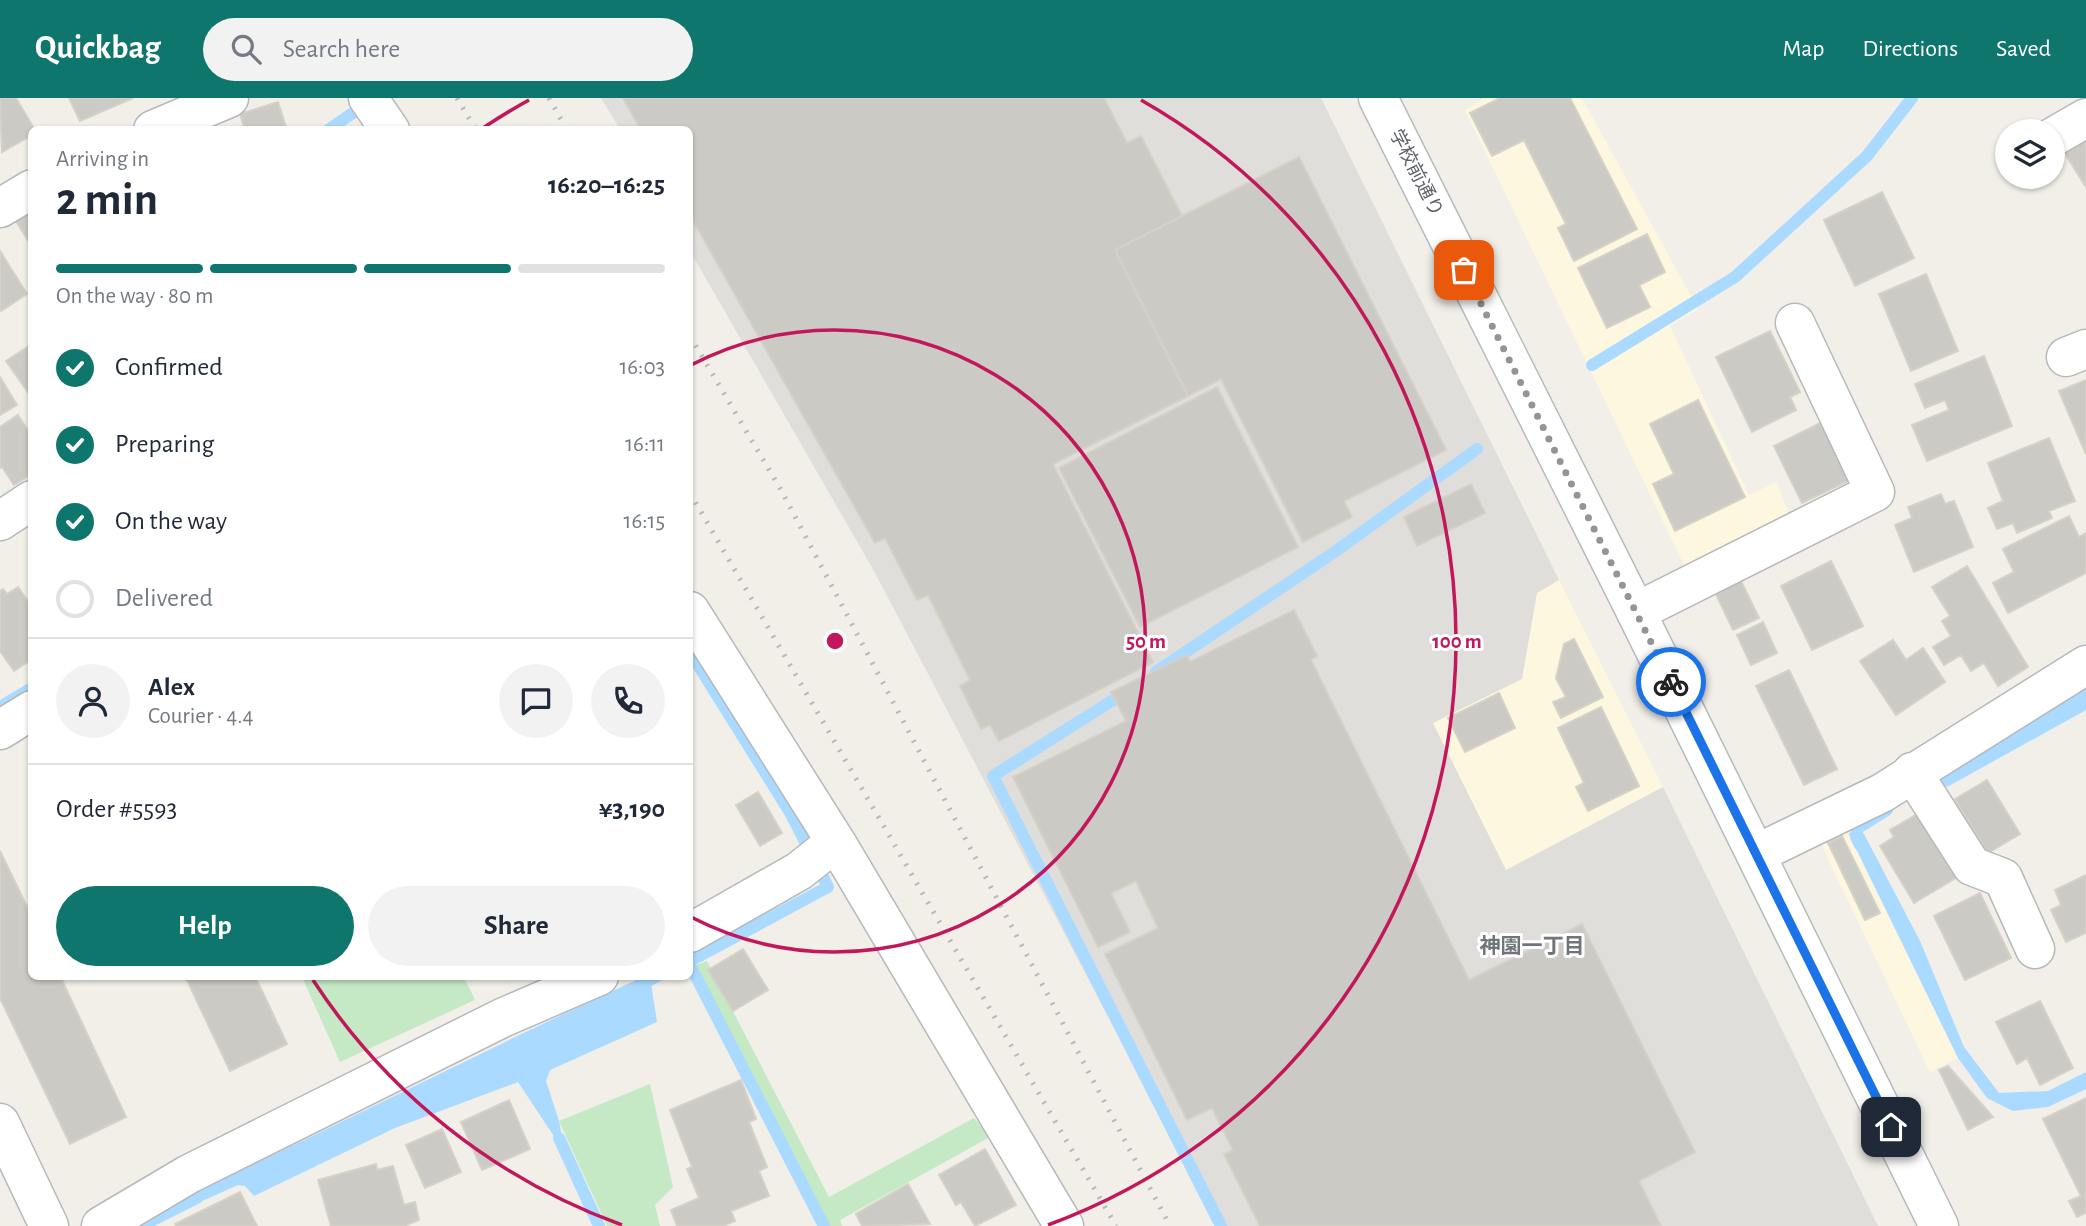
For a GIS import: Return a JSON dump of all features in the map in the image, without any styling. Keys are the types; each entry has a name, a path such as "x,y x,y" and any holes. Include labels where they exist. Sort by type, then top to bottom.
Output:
{"street":[{"path":"162,126 229,98"},
{"name":"学校前通り","path":"1378,98 1636,612 1939,1226"},
{"path":"2065,130 2086,118"},
{"path":"0,208 28,191"},
{"path":"1636,612 1875,492 1795,323"},
{"path":"0,522 28,503"},
{"path":"693,617 821,857 1059,1224"},
{"path":"1756,854 1882,793 1921,786 2086,666"},
{"path":"0,730 28,712"},
{"path":"1921,786 1972,866 2003,878 2035,949"},
{"path":"693,931 821,857"},
{"path":"104,1225 189,1174 502,1018 590,980"},
{"path":"0,1123 49,1226"}],"shaded area":[{"path":"601,98 1321,98 1559,580 1537,593 1522,679 1433,723 1506,870 1663,787 1878,1226 1218,1226 874,571 693,256 693,126 618,126"},
{"path":"1485,98 1582,98 1698,309 1670,326 1749,495 1777,482 1790,517 1685,567 1465,110"},
{"path":"1559,580 1663,787 1506,870 1432,722 1521,679 1537,593"},
{"path":"1844,826 1958,1058 1930,1072 1818,838"}],"green space":[{"path":"707,961 829,1197 974,1118 990,1137 840,1220 842,1226 820,1226 693,979 693,966"},
{"path":"303,980 465,980 475,1000 340,1062"},
{"path":"650,1084 673,1187 655,1205 660,1226 607,1226 559,1121"}],"water":[{"path":"2086,680 2086,710 1947,787 1935,781"},
{"path":"1854,828 1864,834 1920,941 1964,1047 1999,1093 2048,1091 2086,1072 2086,1089 2048,1107 2013,1111 1987,1098 1958,1058 1849,834"},
{"path":"637,980 650,980 657,1022 550,1070 546,1081 559,1121 565,1153 518,1082 395,1128 254,1196 245,1186 238,1185 189,1207 183,1204 181,1199"}],"building":[{"path":"0,98 16,98 33,126 28,126 28,137 2,152"},
{"path":"69,98 133,98 80,121"},
{"path":"623,98 1104,98 1127,143 1141,136 1182,216 1115,250 1188,396 1053,464 1153,662 999,741 990,725 981,729 960,686 970,680 928,595 917,600 885,538 875,543 693,220 693,126 639,126"},
{"path":"1500,98 1570,98 1637,229 1574,261 1558,228 1566,224 1524,140 1492,156 1470,113"},
{"path":"278,102 286,126 244,126 240,114"},
{"path":"2086,138 2086,187 2065,154"},
{"path":"1299,157 1446,450 1344,501 1352,517 1303,542 1221,379 1188,396 1115,250"},
{"path":"1882,192 1914,258 1855,286 1824,220"},
{"path":"28,214 28,240 16,221"},
{"path":"1647,234 1665,272 1639,285 1650,307 1607,328 1578,268"},
{"path":"0,251 27,294 1,311 0,310"},
{"path":"1926,274 1958,351 1911,371 1879,294"},
{"path":"1770,331 1800,392 1790,397 1796,410 1752,432 1716,357"},
{"path":"28,347 28,392 6,361"},
{"path":"1984,356 2012,426 1927,461 1912,425 1949,410 1945,400 1925,408 1915,384"},
{"path":"0,377 17,405 0,415"},
{"path":"2086,380 2086,454 2059,391"},
{"path":"1217,387 1298,547 1140,627 1059,468"},
{"path":"1698,400 1745,497 1675,531 1653,484 1674,474 1650,424"},
{"path":"18,415 28,431 28,476 14,485 2,467 0,468 0,427"},
{"path":"1822,422 1850,480 1802,503 1774,446"},
{"path":"2049,438 2075,501 2049,511 2052,518 2017,533 2013,523 1997,529 1988,508 2003,501 1988,463"},
{"path":"1471,484 1485,513 1417,546 1404,517"},
{"path":"1941,494 1945,504 1954,501 1973,547 1914,572 1895,525 1912,518 1908,507"},
{"path":"2069,516 2079,537 2086,533 2086,573 2008,613 1993,583 2014,572 2003,549"},
{"path":"1831,561 1863,626 1812,650 1781,586"},
{"path":"1967,566 2028,667 1998,686 1984,663 1971,671 1961,655 1944,665 1933,647 1951,636 1942,621 1950,616 1932,587"},
{"path":"1740,579 1759,618 1733,630 1715,592"},
{"path":"18,587 28,601 28,662 14,671 0,651 0,591 3,589 7,594"},
{"path":"1294,610 1317,656 1311,660 1469,980 1582,924 1695,1152 1639,1181 1661,1226 1260,1226 1224,1154 1233,1150 1212,1108 1187,1120 1105,954 1158,928 1136,881 1111,893 1130,932 1098,947 1013,777 1126,721 1111,692 1187,655 1190,662"},
{"path":"1763,622 1777,653 1751,665 1737,635"},
{"path":"1574,639 1603,697 1561,718 1553,702 1566,697 1556,678 1564,644"},
{"path":"1893,640 1906,660 1923,648 1945,682 1896,715 1860,661"},
{"path":"1789,670 1837,769 1804,785 1756,686"},
{"path":"1499,693 1515,728 1465,752 1448,718"},
{"path":"1601,707 1639,786 1588,811 1576,787 1584,783 1558,728"},
{"path":"1987,780 2020,834 1988,853 1955,799"},
{"path":"758,792 782,833 760,846 736,805"},
{"path":"1917,814 1956,878 1914,903 1880,846 1894,837 1890,830"},
{"path":"1842,836 1880,913 1865,920 1828,843"},
{"path":"0,851 28,909 28,980 62,980 126,1117 70,1144 0,998"},
{"path":"2086,875 2086,933 2066,942 2051,910 2061,905 2055,890"},
{"path":"1980,893 2011,958 1965,980 1934,916"},
{"path":"743,949 768,990 733,1011 708,970"},
{"path":"187,980 257,980 287,1044 230,1071"},
{"path":"2040,1001 2073,1068 2040,1085 2027,1058 2017,1064 1996,1022"},
{"path":"1948,1066 1993,1117 1968,1130 1939,1070"},
{"path":"741,1080 756,1119 749,1122 767,1167 759,1171 769,1196 731,1211 735,1221 723,1226 677,1226 671,1210 699,1198 687,1169 692,1167 670,1110"},
{"path":"2086,1098 2086,1213 2077,1217 2069,1201 2081,1196 2043,1119"},
{"path":"509,1100 530,1149 482,1170 461,1122"},
{"path":"442,1129 461,1172 425,1188 406,1145"},
{"path":"985,1149 1016,1205 975,1226 961,1202 956,1205 939,1175"},
{"path":"376,1164 377,1170 393,1166 404,1205 415,1202 419,1220 404,1226 331,1226 318,1180"},
{"path":"908,1184 930,1224 862,1226 856,1214"},
{"path":"240,1192 257,1226 176,1226 175,1224"}],"waterway":[{"path":"1592,365 1735,277 1867,156 1912,98"},
{"path":"334,126 366,104"},
{"path":"1156,672 1336,551 1477,449"},
{"path":"693,657 791,814 828,887 693,959"},
{"path":"0,707 28,690"},
{"path":"1129,690 993,776 1221,1226"},
{"path":"1860,845 1856,837 1858,828 1887,810"},
{"path":"693,971 824,1226"},
{"path":"636,987 650,980"},
{"path":"559,1138 599,1226"},
{"path":"141,1226 197,1198"}],"railway":[{"path":"457,98 474,126"},
{"path":"549,98 565,126"},
{"path":"693,341 781,490 1170,1226"},
{"path":"693,498 1116,1226"}],"way so far":[{"path":"1464,270 1671,682"}],"district":[{"name":"神園一丁目","path":"1532,946"}],"route":[{"path":"1671,682 1891,1127"}]}
